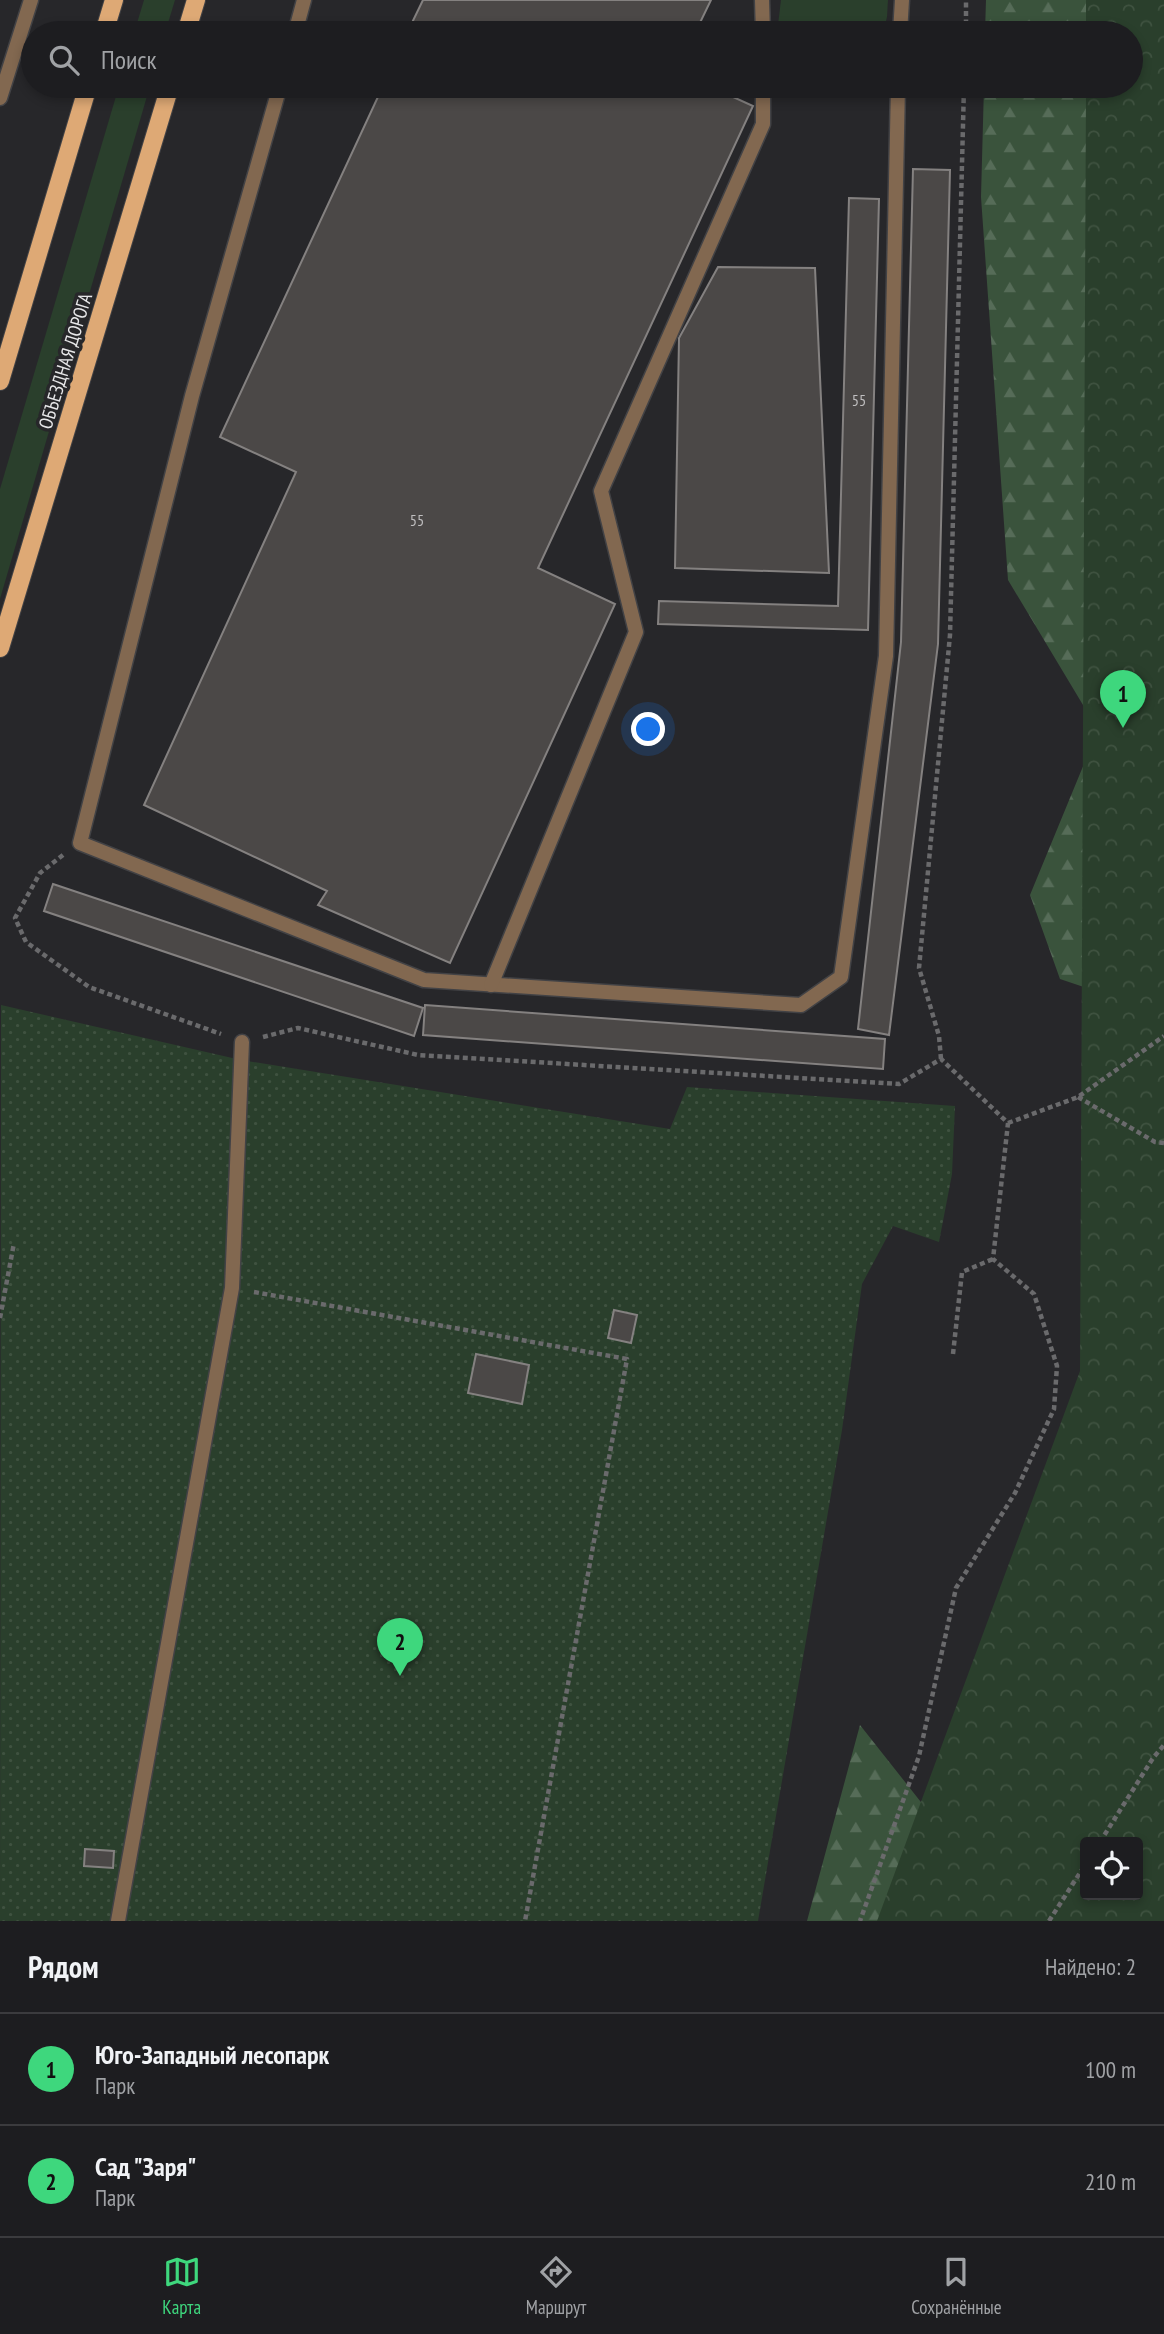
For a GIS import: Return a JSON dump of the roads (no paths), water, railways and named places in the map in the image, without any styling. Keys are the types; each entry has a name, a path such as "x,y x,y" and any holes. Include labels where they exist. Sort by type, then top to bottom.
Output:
{"main road":[{"path":"108,21 114,0"},
{"path":"190,21 196,0"},
{"path":"0,381 84,98"},
{"name":"ОБЪЕЗДНАЯ ДОРОГА","path":"0,648 166,98"}],"lane":[{"path":"24,21 31,0"},
{"path":"298,21 304,0"},
{"path":"762,0 763,21"},
{"path":"901,21 902,0"},
{"path":"0,98 21,32"},
{"path":"277,98 192,397 79,843 424,981 801,1005 841,977 886,656 898,98"},
{"path":"491,985 636,632 601,491 763,124 763,98"},
{"path":"118,1921 232,1288 242,1042"}],"place":[{"name":"Юго-Западный лесопарк","path":"1123,728"},
{"name":"Сад \"Заря\"","path":"400,1676"}]}
